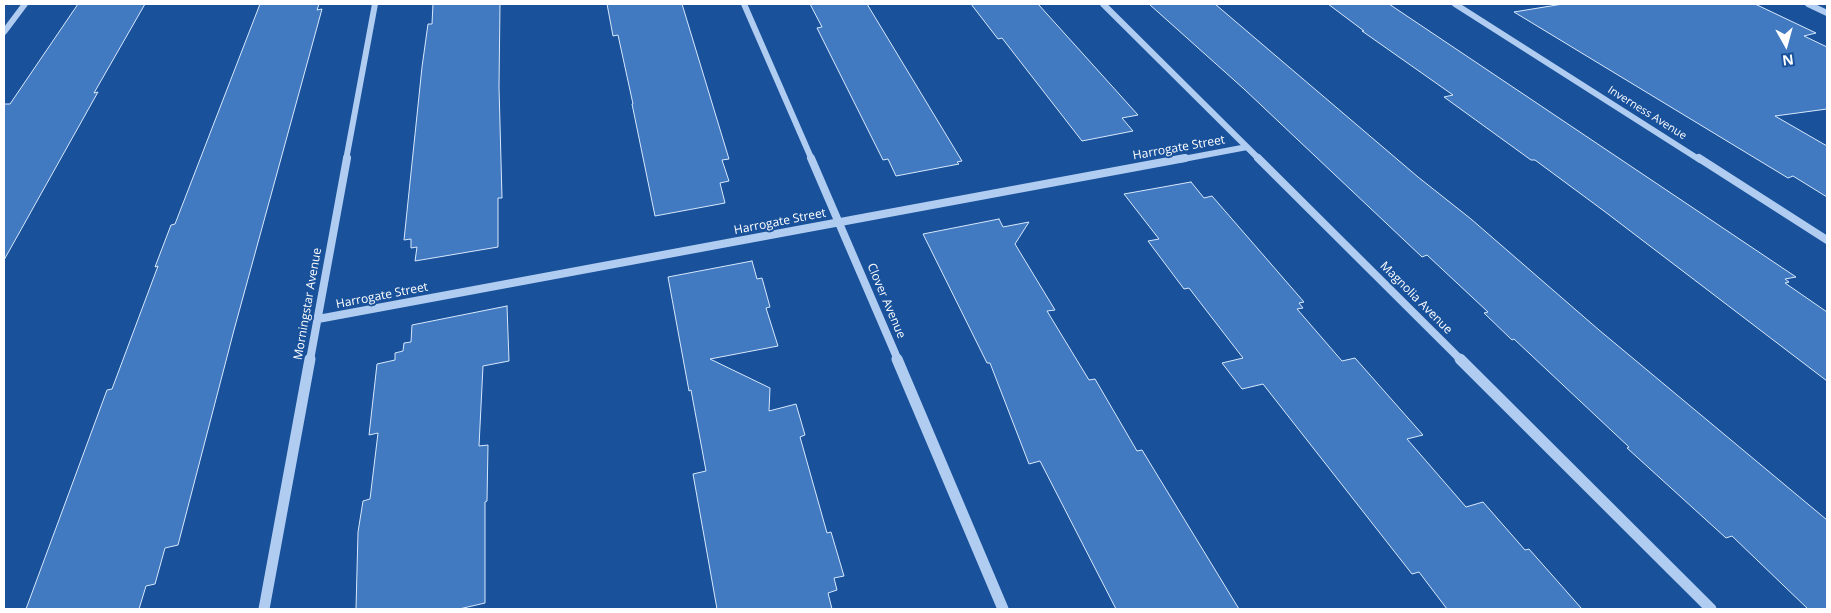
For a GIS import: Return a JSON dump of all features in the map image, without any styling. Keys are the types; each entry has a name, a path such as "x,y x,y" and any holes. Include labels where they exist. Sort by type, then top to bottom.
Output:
{"street":[{"path":"4,32 25,4"},
{"name":"Morningstar Avenue","path":"264,609 375,4"},
{"name":"Clover Avenue","path":"744,4 839,222 1003,609"},
{"name":"Magnolia Avenue","path":"1103,4 1712,609"},
{"name":"Inverness Avenue","path":"1455,4 1827,240"},
{"path":"1808,4 1827,13"},
{"name":"Harrogate Street","path":"318,319 1247,147"}],"building":[{"path":"78,4 145,4 94,93 98,92 4,260 4,104 10,104"},
{"path":"260,4 319,4 317,10 322,9 234,330 178,545 165,548 155,584 146,586 139,609 26,609 107,390 112,389 158,266 155,267 171,225 175,224"},
{"path":"433,4 500,4 499,87 502,198 498,198 498,247 415,261 417,247 411,248 411,239 404,240 422,67 428,24 432,24"},
{"path":"607,4 682,4 729,159 722,160 729,181 720,183 725,203 655,216 618,35 613,36"},
{"path":"810,4 867,4 962,161 957,162 959,164 896,176 888,159 883,160 817,28 822,27"},
{"path":"971,4 1038,4 1138,115 1122,118 1133,131 1082,141 1002,38 998,39"},
{"path":"1149,4 1215,4 1418,177 1471,219 1599,330 1827,520 1827,609 1808,609 1732,536 1726,538 1627,448 1629,447 1514,339 1512,340 1484,313 1488,312 1427,255 1422,257 1244,89"},
{"path":"1328,4 1389,4 1796,277 1785,279 1789,282 1785,283 1827,312 1827,381 1604,211 1444,97 1453,95 1362,31 1364,31"},
{"path":"1563,4 1755,4 1816,33 1804,36 1827,47 1827,109 1775,116 1827,146 1827,197 1793,176 1788,178 1514,12"},
{"path":"1191,182 1204,198 1212,196 1304,302 1299,303 1303,308 1297,309 1342,361 1355,358 1423,435 1407,439 1466,507 1483,502 1525,550 1529,549 1582,609 1447,609 1419,572 1412,574 1263,384 1242,389 1222,363 1243,358 1189,288 1184,289 1148,241 1159,239 1124,194"},
{"path":"999,219 1003,227 1029,222 1015,244 1055,310 1047,311 1089,380 1095,379 1137,451 1142,450 1239,609 1116,609 1040,461 1029,464 990,363 987,363 923,234"},
{"path":"752,261 757,279 762,278 770,307 766,308 778,346 710,359 770,388 769,411 796,404 805,435 800,437 827,533 831,532 844,576 834,578 837,590 828,593 832,609 717,609 693,474 706,471 668,277"},
{"path":"507,306 509,361 483,366 479,446 488,445 487,501 485,502 485,603 459,609 356,609 358,532 363,501 370,499 378,433 369,435 377,364 395,360 395,353 403,351 404,343 411,342 412,325"}]}
